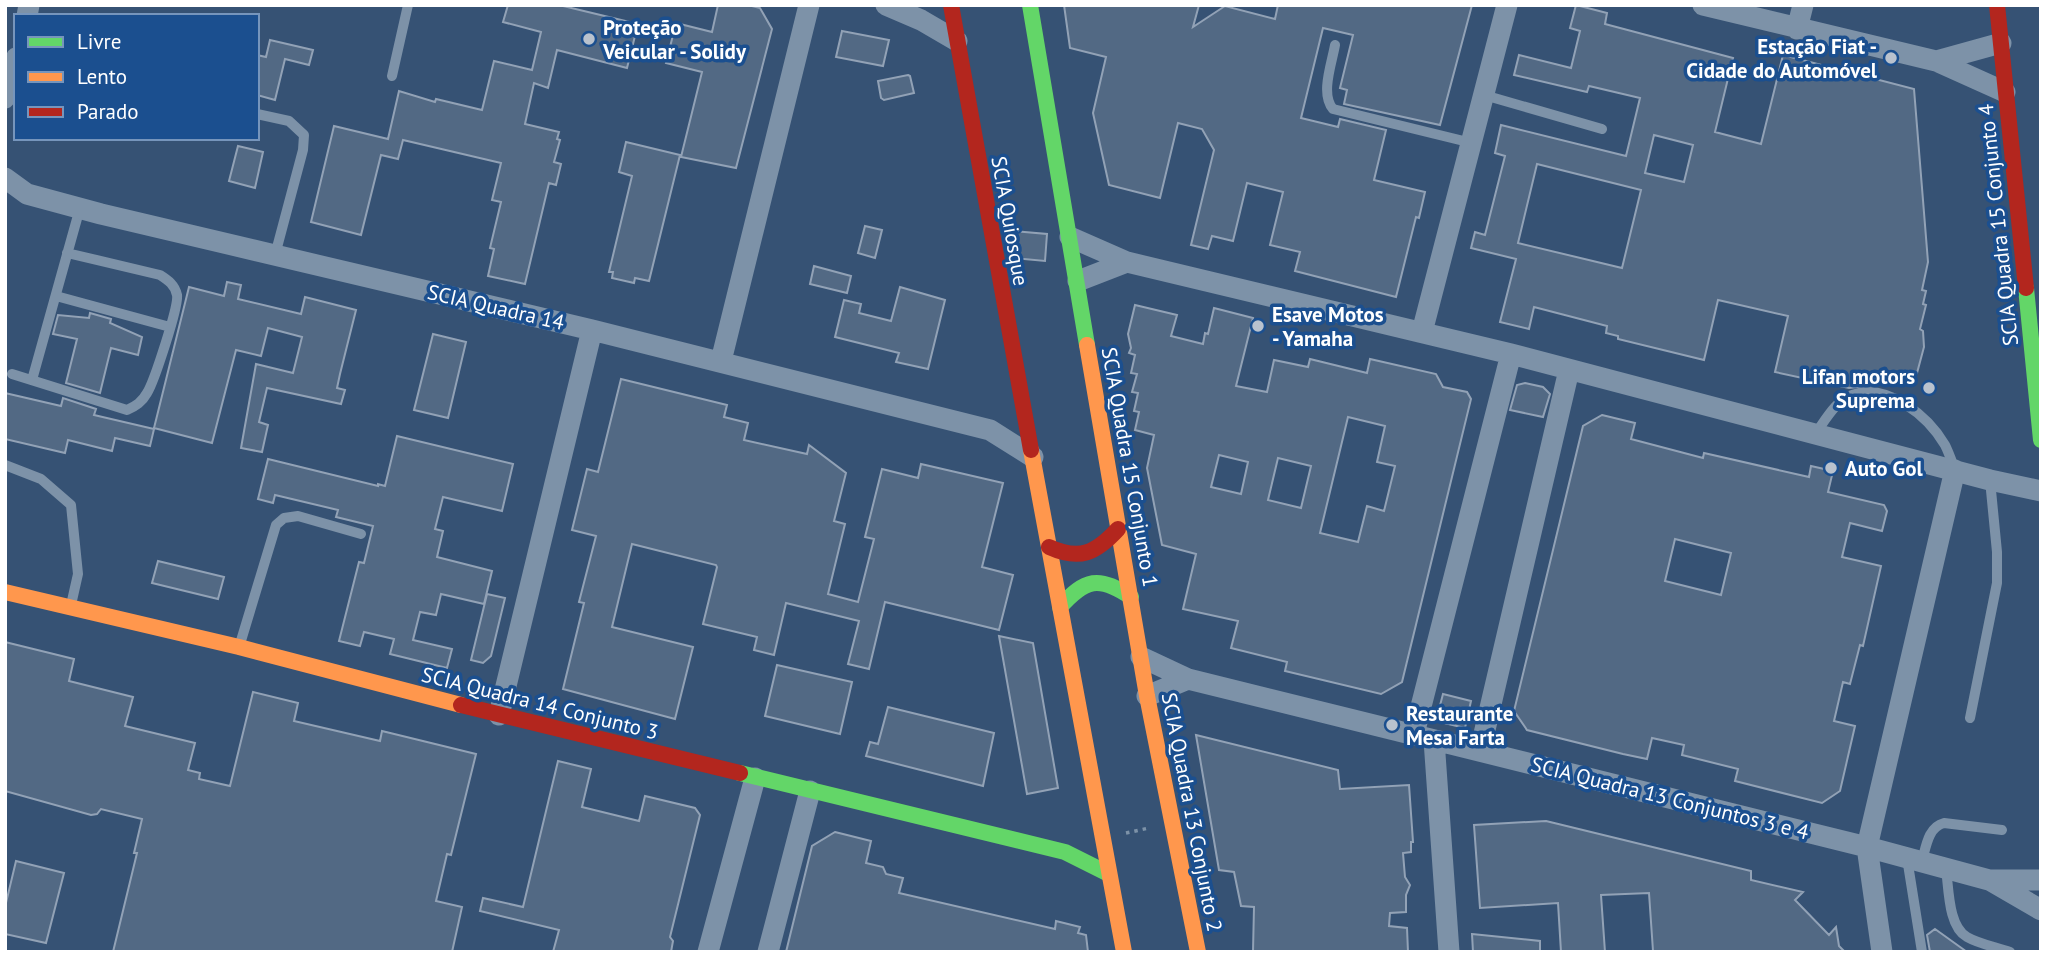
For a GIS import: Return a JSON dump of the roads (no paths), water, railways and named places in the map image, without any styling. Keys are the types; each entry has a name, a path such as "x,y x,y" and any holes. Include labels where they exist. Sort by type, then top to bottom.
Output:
{"main road":[{"name":"SCIA Quadra 15 Conjunto 1","path":"1030,5 1146,688"},
{"name":"SCIA Quadra 15 Conjunto 4","path":"1997,5 2041,440"},
{"name":"SCIA Quiosque","path":"952,10 1033,457"},
{"path":"1033,457 1124,952"},
{"path":"1049,547 1074,556 1092,552 1107,542 1118,529"},
{"path":"1060,607 1079,587 1102,581 1115,586 1130,597"},
{"name":"SCIA Quadra 14 Conjunto 3","path":"5,592 239,647 499,716 1065,852 1108,874"},
{"name":"SCIA Quadra 13 Conjunto 2","path":"1146,688 1198,952"}],"street":[{"path":"721,361 809,5"},
{"path":"886,5 921,20 957,41"},
{"path":"1422,332 1507,5"},
{"path":"1703,5 1936,61 2005,92"},
{"path":"1797,29 1803,5"},
{"path":"1936,61 2001,43"},
{"path":"5,98 14,65"},
{"name":"SCIA Quadra 14","path":"5,178 27,194 80,208 721,361 990,430 1033,457"},
{"path":"1070,237 1127,262 1511,354 1990,480 2041,491"},
{"path":"1076,271 1127,262"},
{"path":"499,716 592,330"},
{"path":"1449,952 1424,737 1511,354"},
{"path":"1480,751 1569,370"},
{"path":"990,430 1023,405"},
{"path":"1882,952 1867,847 1955,470"},
{"name":"SCIA Quadra 13 Conjuntos 3 e 4","path":"1141,657 1188,679 1867,847 1989,880 2041,880"},
{"path":"1146,688 1188,679"},
{"path":"708,952 755,778"},
{"path":"768,952 810,791"},
{"path":"1065,852 1102,841"},
{"name":"SCIA Quadra 13 Conjuntos 3 e 4","path":"1989,880 2041,910"}],"lane":[{"path":"392,76 408,5"},
{"path":"1335,45 1327,95 1329,104 1334,109 1472,143"},
{"path":"1484,95 1602,129"},
{"path":"259,114 289,121 304,135 297,175 275,255"},
{"path":"32,380 80,208"},
{"path":"12,374 127,410 137,406 148,391 178,297 169,281 147,271 67,253"},
{"path":"56,296 170,327"},
{"path":"1815,434 1838,405 1850,395 1874,392 1889,396 1910,408 1936,433 1946,447 1955,470"},
{"path":"5,465 41,479 71,505 78,574 71,608"},
{"path":"1970,718 1997,583 1997,552 1990,480"},
{"path":"239,647 276,525 284,518 298,516 361,534"},
{"path":"1922,952 1914,860 1932,830 1944,823 2002,830"},
{"path":"1946,869 1955,923 1960,932 1968,938 2010,952"}],"place":[{"name":"Proteção Veicular - Solidy","path":"589,39"},
{"name":"Estação Fiat - Cidade do Automóvel","path":"1891,58"},
{"name":"Esave Motos - Yamaha","path":"1258,326"},
{"name":"Lifan motors Suprema","path":"1929,388"},
{"name":"Auto Gol","path":"1831,468"},
{"name":"Restaurante Mesa Farta","path":"1392,725"}]}
